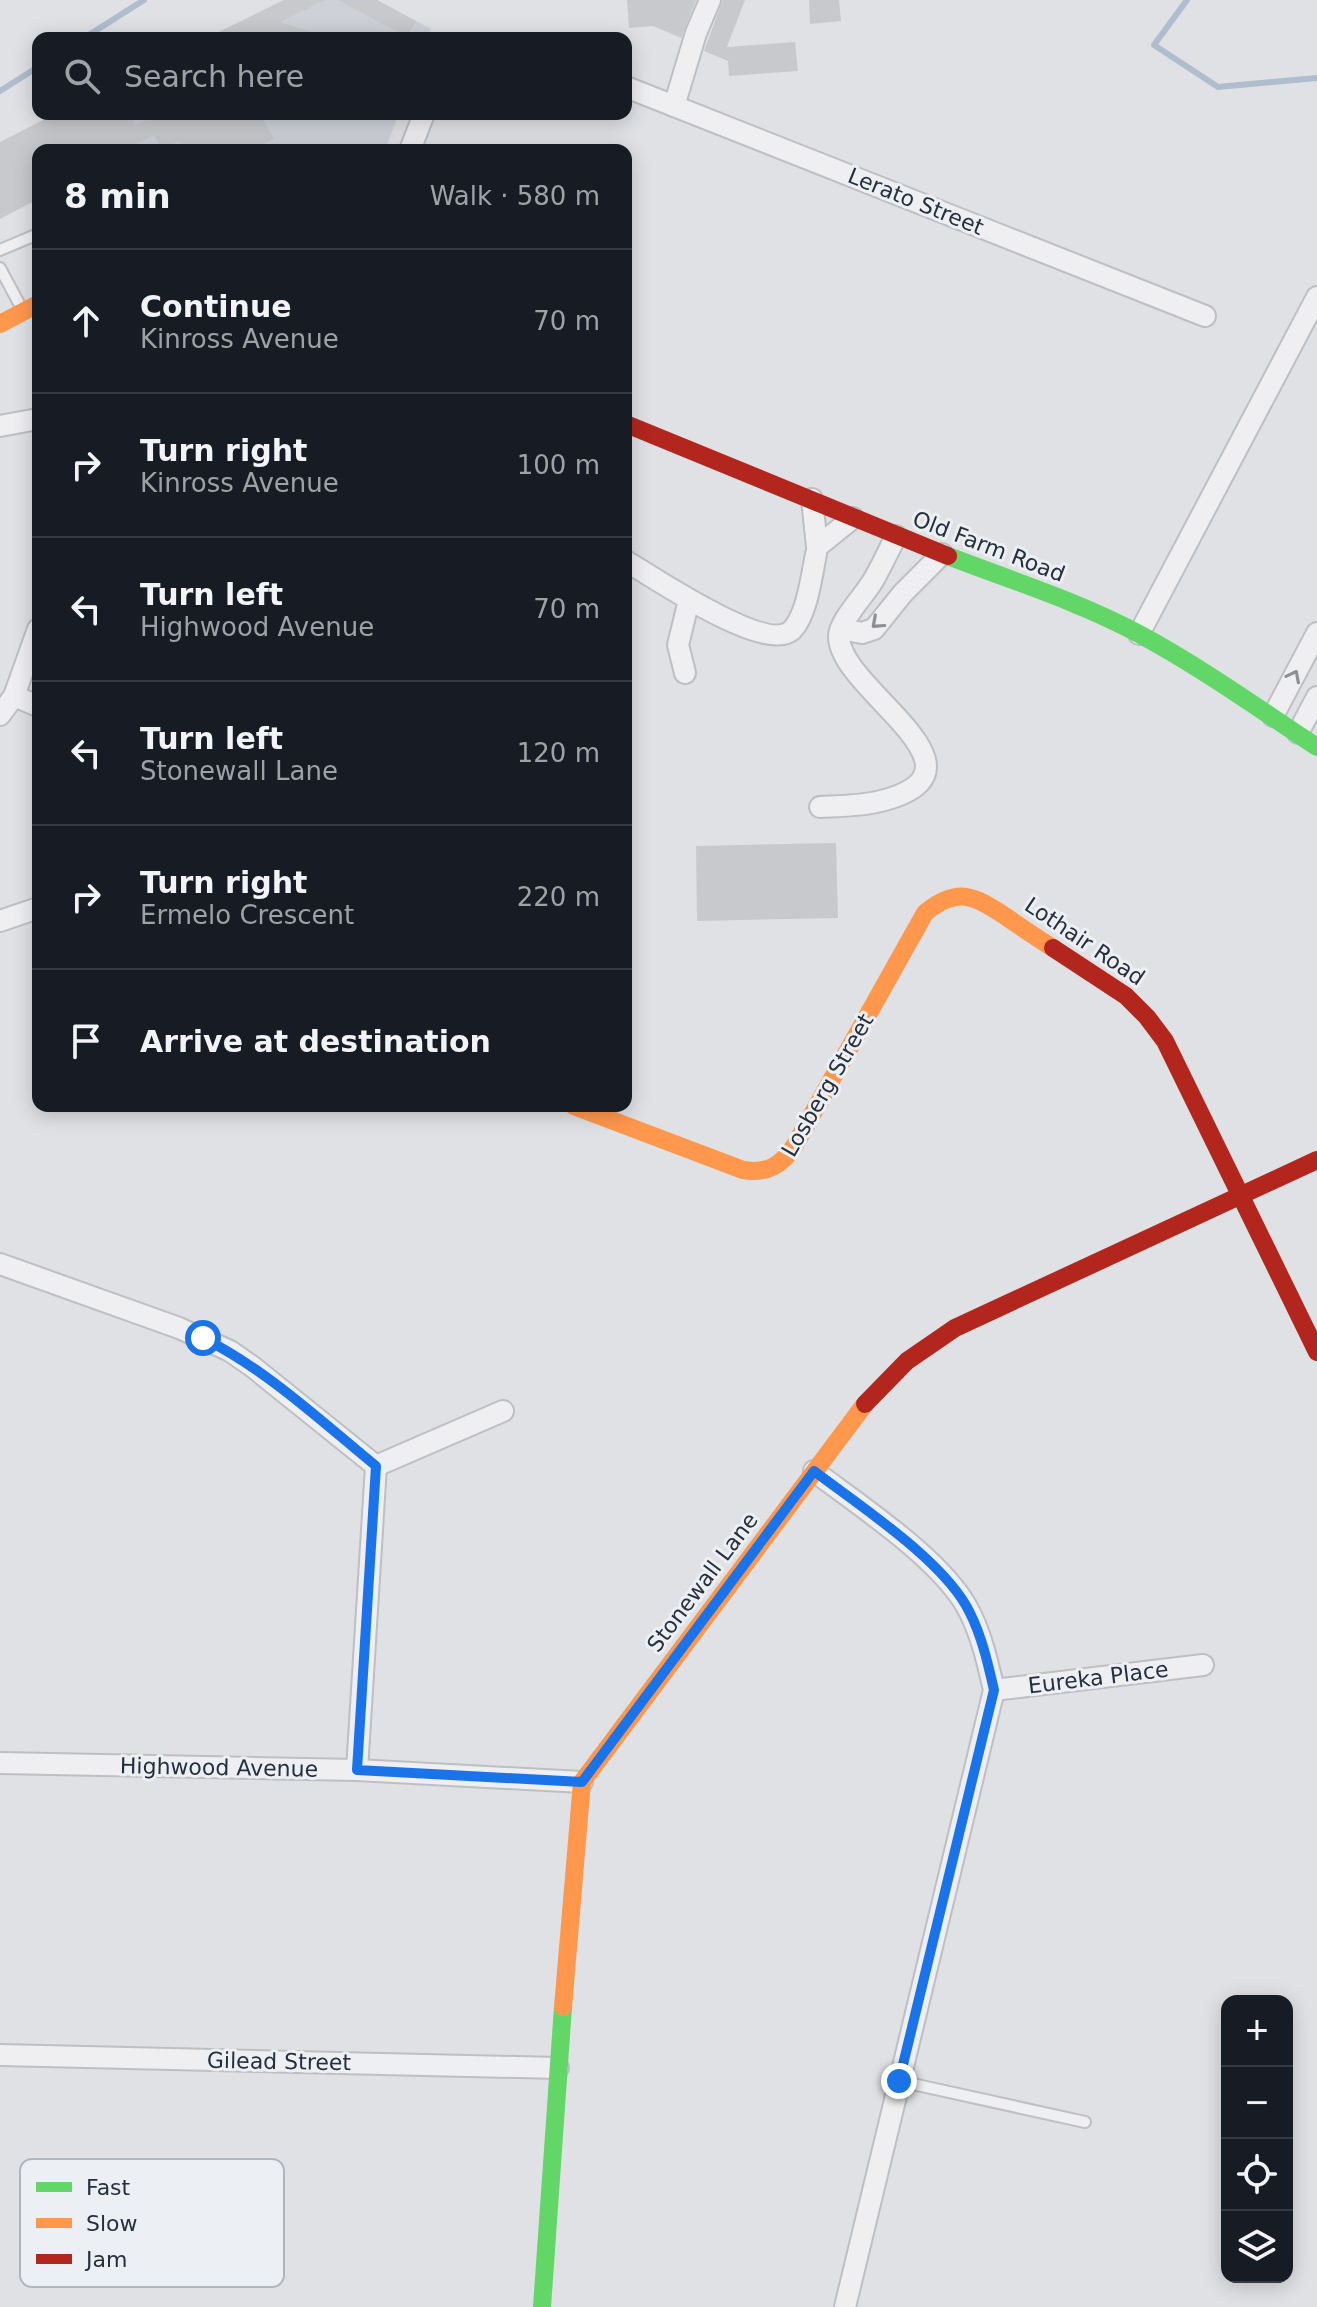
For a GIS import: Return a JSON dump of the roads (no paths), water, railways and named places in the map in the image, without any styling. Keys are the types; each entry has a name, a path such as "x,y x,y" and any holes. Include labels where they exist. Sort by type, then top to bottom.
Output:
{"street":[{"path":"674,106 696,33 710,0"},
{"name":"Lerato Street","path":"632,89 1205,316"},
{"path":"412,144 422,120"},
{"path":"1139,634 1317,297"},
{"path":"0,324 31,308"},
{"path":"0,426 32,420"},
{"name":"Old Farm Road","path":"632,426 896,536 1074,604 1139,634 1195,666 1317,747"},
{"path":"632,565 689,600 761,633 785,634 799,620 810,585 816,550 812,499"},
{"path":"816,550 853,518"},
{"path":"820,807 880,802 920,782 926,771 926,756 918,742 854,670 839,639 841,629 873,582 896,536"},
{"path":"841,629 862,633 874,629 903,593 942,554"},
{"path":"685,673 678,645 689,600"},
{"path":"1273,716 1317,633"},
{"path":"0,715 14,696 32,646"},
{"path":"14,696 32,704"},
{"path":"1298,733 1317,697"},
{"name":"Lothair Road","path":"939,901 961,895 979,899 1126,996 1143,1011 1165,1041 1317,1352"},
{"name":"Losberg Street","path":"590,1112 743,1170 773,1170 787,1158 795,1145 916,927 925,913 939,901"},
{"path":"0,921 32,910"},
{"name":"Stonewall Lane","path":"582,1782 887,1377 918,1350 955,1328 1317,1160"},
{"path":"0,1264 179,1328 230,1351 376,1466"},
{"path":"376,1466 503,1411"},
{"path":"357,1770 376,1466"},
{"path":"814,1471 942,1573 969,1611 982,1641 994,1690 845,2307"},
{"name":"Eureka Place","path":"994,1690 1203,1665"},
{"name":"Highwood Avenue","path":"0,1763 357,1770 582,1782"},
{"path":"542,2307 582,1782"},
{"name":"Gilead Street","path":"0,2055 558,2068"}],"lane":[{"path":"0,250 32,237"},
{"path":"0,268 31,308"},
{"path":"899,2081 1085,2122"}],"waterway":[{"path":"93,32 144,0"},
{"path":"1187,0 1154,45 1218,87 1317,78"},
{"path":"0,91 32,71"}]}
